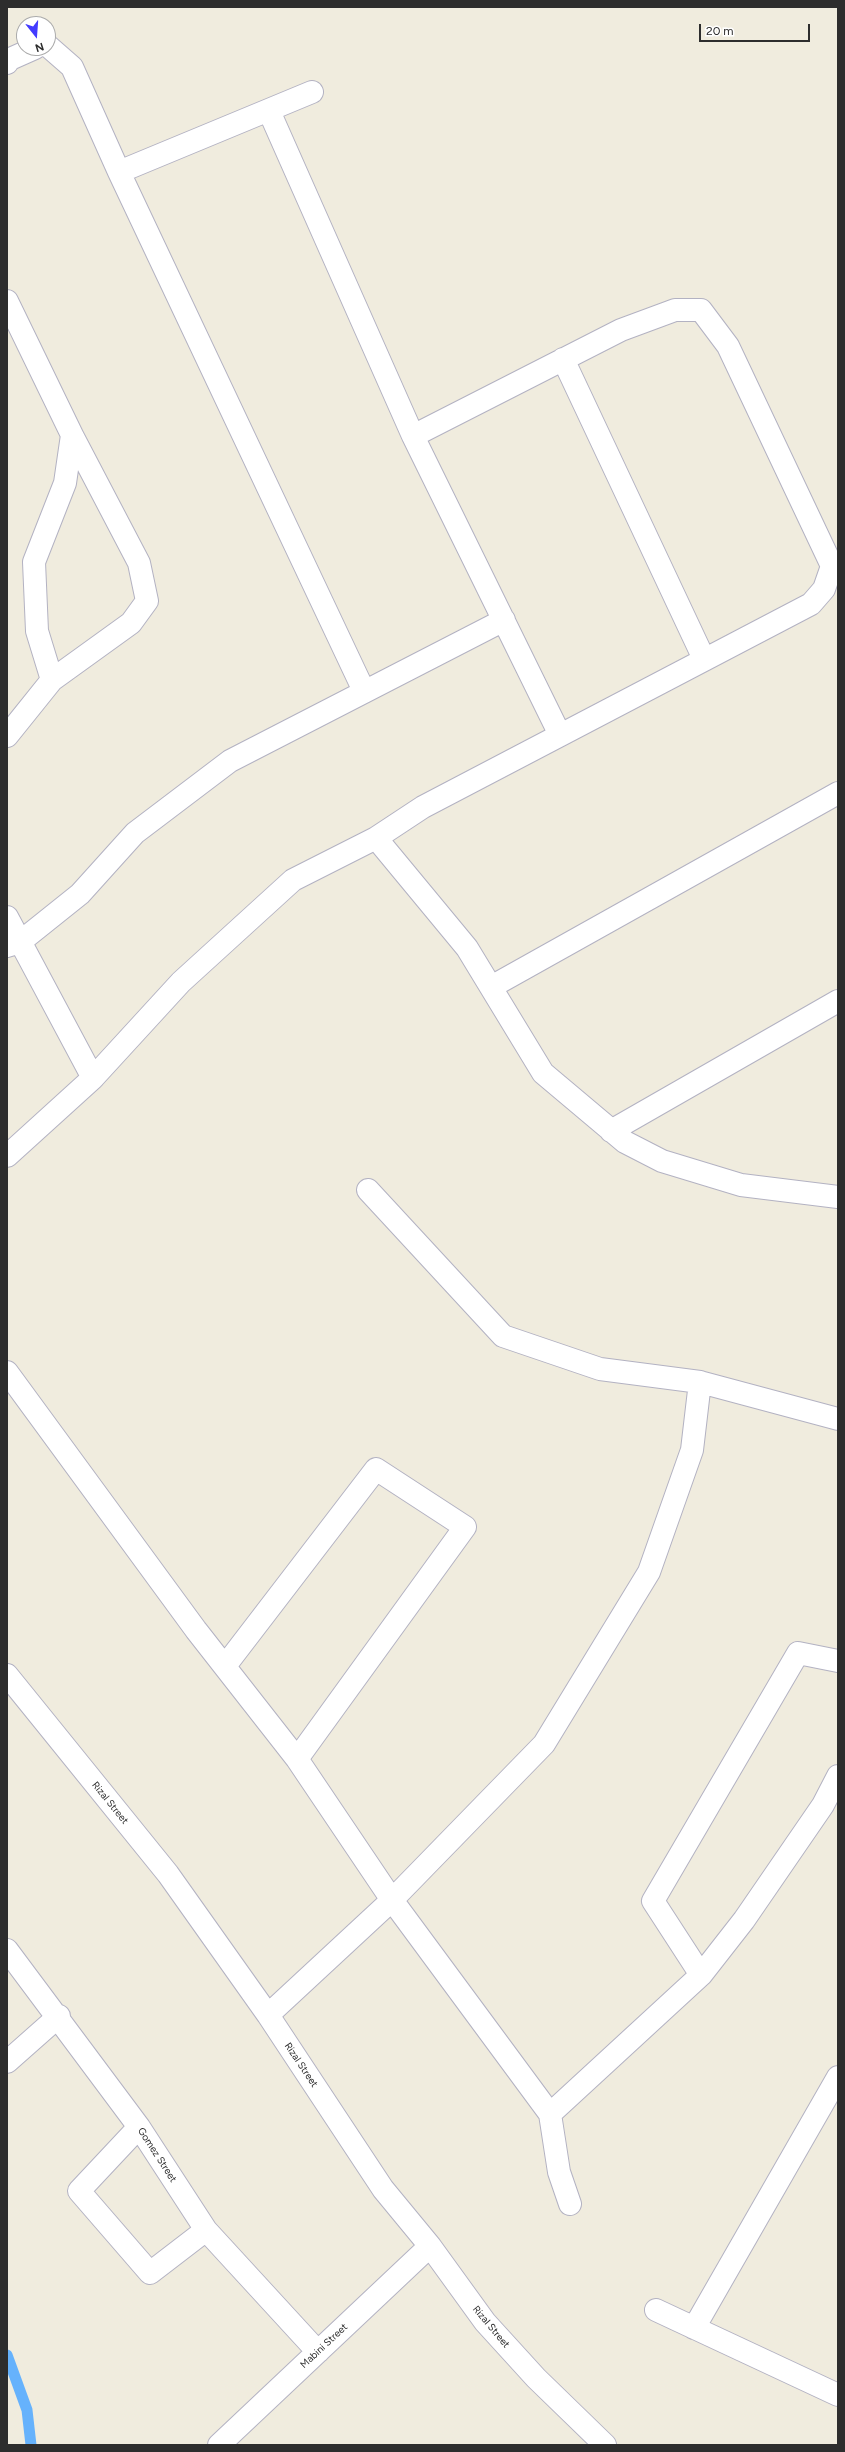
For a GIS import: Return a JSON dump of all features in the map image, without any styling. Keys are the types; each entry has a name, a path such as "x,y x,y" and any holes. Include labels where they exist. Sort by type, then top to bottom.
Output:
{"street":[{"path":"56,53 72,67 119,172 364,691"},
{"path":"7,63 8,60 17,56"},
{"path":"119,172 312,92"},
{"path":"269,111 413,436 560,735"},
{"path":"7,301 72,435 139,563 147,601 131,623 52,680 7,736"},
{"path":"7,1156 93,1078 181,982 293,880 376,838 423,807 811,604 824,590 832,566 728,346 701,310 675,310 621,330 413,436"},
{"path":"563,359 704,659"},
{"path":"52,680 38,630 34,562 65,483 72,435"},
{"path":"13,944 80,894 135,833 230,761 504,620"},
{"path":"491,987 838,792"},
{"path":"376,838 467,948 543,1073 625,1142 662,1161 741,1185 838,1197"},
{"path":"7,917 13,944 93,1078"},
{"path":"612,1131 838,1001"},
{"path":"368,1190 503,1336 600,1369 700,1382 838,1419"},
{"path":"7,1372 196,1630 297,1759 392,1900 550,2114 559,2172 570,2204"},
{"path":"268,2015 392,1900 544,1744 649,1572 692,1450 700,1382"},
{"path":"225,1666 376,1469 465,1527 297,1759"},
{"path":"701,1976 653,1900 798,1653 838,1662"},
{"name":"Rizal Street","path":"7,1675 168,1874 268,2015 383,2189 430,2246 485,2322 536,2378 605,2445"},
{"path":"550,2114 701,1976 744,1920 823,1805 838,1776"},
{"name":"Gomez Street","path":"7,1950 59,2016 139,2127 206,2230 318,2352"},
{"path":"7,2062 59,2016"},
{"path":"694,2328 838,2077"},
{"path":"139,2127 79,2191 150,2273 206,2230"},
{"name":"Mabini Street","path":"218,2445 430,2246"},
{"path":"656,2310 838,2395"}],"waterway":[{"path":"7,2355 27,2410 31,2445"}]}
